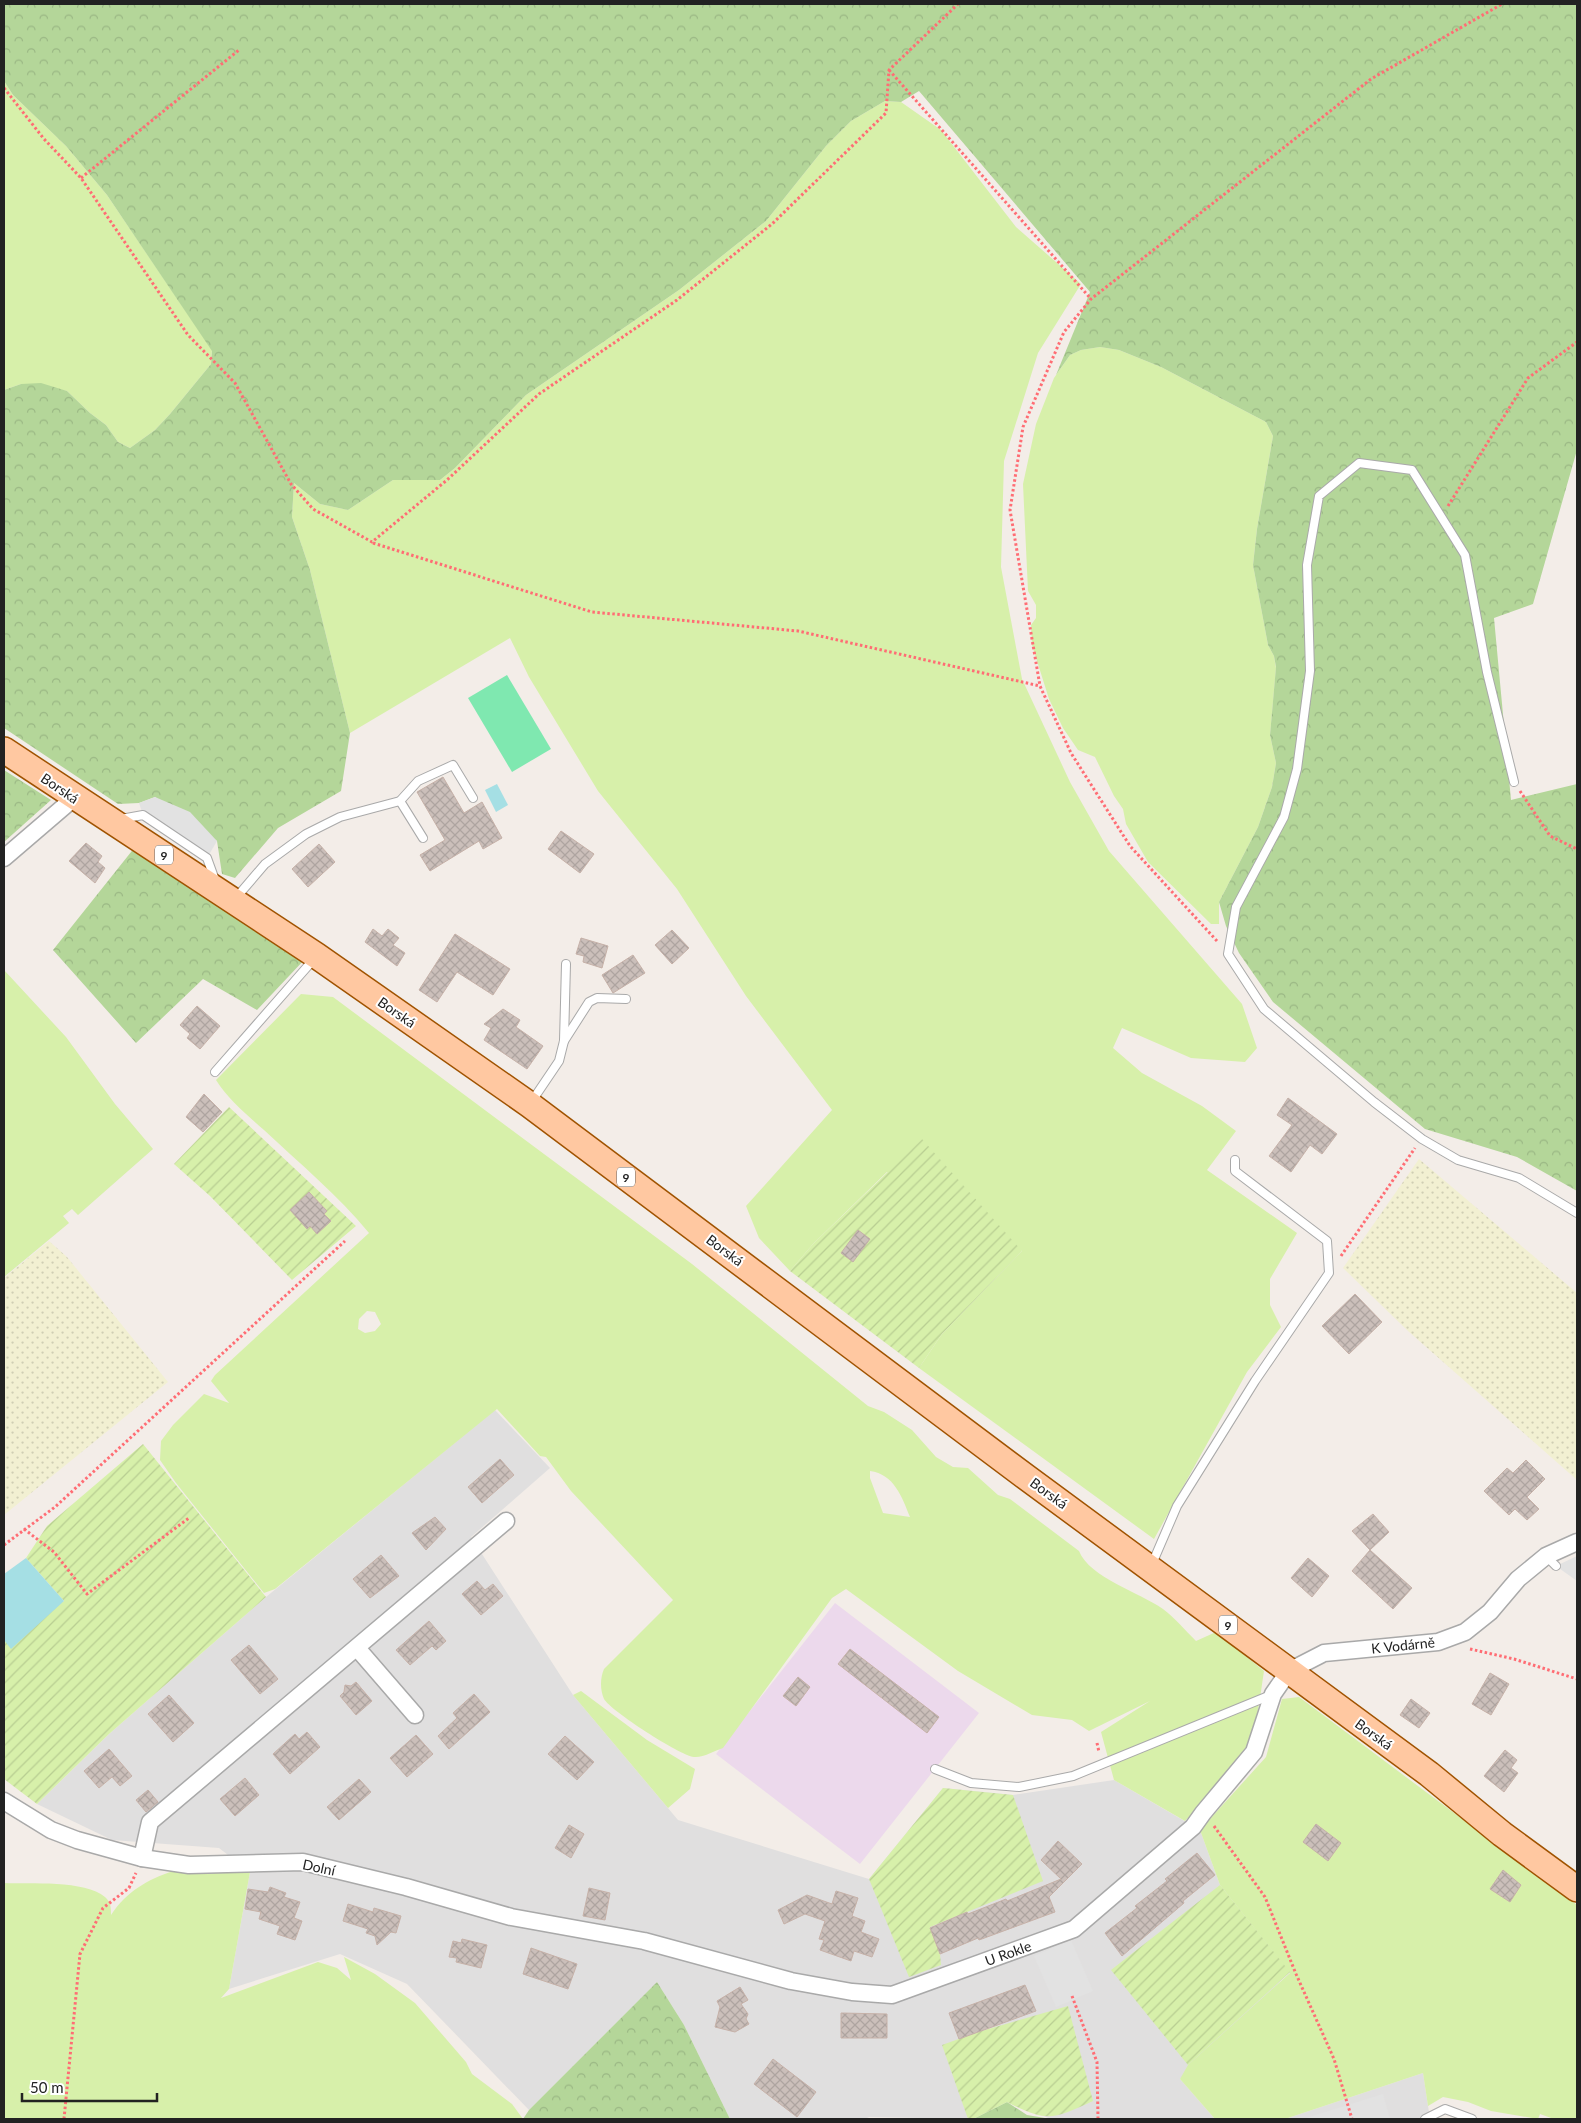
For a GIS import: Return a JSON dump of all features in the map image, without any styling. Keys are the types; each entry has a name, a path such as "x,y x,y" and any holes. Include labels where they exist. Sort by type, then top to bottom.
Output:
{"main road":[{"name":"Borská","path":"4,750 74,798 226,895 317,956 530,1105 1429,1774 1502,1834 1577,1890"},
{"name":"Borská","path":"1429,1774 1506,1820 1577,1868"}],"street":[{"path":"4,858 74,798"},
{"path":"142,1858 150,1822 506,1521"},
{"name":"K Vodárně","path":"1290,1672 1324,1653 1438,1642 1465,1632 1490,1612 1518,1579 1551,1561 1577,1542"},
{"path":"357,1648 415,1715"},
{"name":"U Rokle","path":"610,1934 644,1941 791,1981 852,1992 892,1995 1074,1929 1194,1828 1203,1813 1254,1752 1273,1694 1290,1672"},
{"name":"Dolní","path":"4,1801 52,1830 77,1840 142,1858 189,1865 303,1862 406,1887 511,1917 610,1934"}],"lane":[{"path":"1514,782 1486,672 1465,555 1412,470 1359,463 1319,496 1307,565 1310,671 1296,769 1284,817 1236,907 1228,954 1264,1009 1374,1102 1422,1139 1458,1160 1520,1178 1577,1213"},
{"path":"226,895 306,834 340,817 400,801 418,781 453,765 472,798"},
{"path":"400,801 422,838"},
{"path":"215,1072 317,956"},
{"path":"530,1105 559,1061 564,1042 566,964"},
{"path":"564,1042 589,1002 596,998 626,999"},
{"path":"1151,1568 1177,1506 1255,1381 1329,1273 1327,1241 1235,1171 1235,1160"},
{"path":"935,1769 971,1784 1019,1787 1073,1776 1273,1694"},
{"path":"1425,2119 1445,2109 1472,2119"}],"path":[{"path":"372,542 447,480 539,394 677,300 772,224 886,113 889,70 958,4"},
{"path":"1228,954 1130,846 1071,754 1040,686 1010,510 1023,427 1064,332 1091,299 1371,79 1502,4"},
{"path":"81,178 239,50"},
{"path":"889,70 1091,299"},
{"path":"4,88 44,139 81,178 188,335 235,383 290,484 313,509 372,542 592,612 798,631 1040,686"},
{"path":"1441,517 1528,378 1577,342"},
{"path":"1514,782 1550,836 1577,849"},
{"path":"1329,1273 1422,1139"},
{"path":"4,1545 55,1507 345,1241"},
{"path":"24,1529 54,1552 87,1594 189,1518"},
{"path":"1438,1642 1514,1659 1577,1679"},
{"path":"1203,1813 1265,1897 1296,1974 1334,2059 1352,2119"},
{"path":"64,2119 80,1954 103,1908 129,1888 142,1858"},
{"path":"1072,1996 1097,2062 1098,2119"}],"shaded area":[{"path":"155,797 190,812 217,841 207,858 143,815 139,803"},
{"path":"1419,1159 1577,1293 1577,1480 1408,1331 1343,1268"},
{"path":"49,1241 67,1257 168,1382 4,1515 4,1278"},
{"path":"495,1410 550,1468 471,1537 573,1695 678,1820 869,1879 943,1788 1013,1795 1114,1780 1200,1830 1220,1885 1290,1972 1180,2079 1215,2119 1051,2119 1007,2102 973,2119 869,2117 865,2119 730,2119 684,2025 657,1982 529,2110 407,1984 340,1954 229,1989 250,1872 219,1848 112,1840 37,1804 109,1734 266,1597"},
{"path":"1577,1556 1577,1581 1556,1566"},
{"path":"835,1603 979,1713 860,1864 716,1754"},
{"path":"1071,1940 1093,1991 1056,2007 1034,1956"},
{"path":"1423,2073 1430,2119 1285,2119"},
{"path":"1383,2094 1390,2119 1303,2119"}],"green space":[{"path":"4,4 1577,4 1577,450 1533,604 1494,618 1511,800 1577,784 1577,1191 1517,1157 1425,1129 1273,1002 1239,953 1226,926 1219,902 1258,827 1272,787 1276,763 1270,735 1276,667 1274,656 1268,645 1253,565 1257,529 1273,436 1266,422 1161,367 1119,350 1100,347 1081,350 1070,355 1056,375 1090,292 919,91 901,102 885,101 851,121 826,146 766,221 679,290 526,395 455,468 440,480 393,480 348,510 320,504 294,483 292,517 310,570 350,733 341,791 278,828 235,878 222,874 217,841 155,797 139,803 118,804 4,728 4,390 21,384 41,383 67,391 106,425 118,442 130,448 155,430 170,414 211,364 212,351 107,195 66,146 13,95 4,81"},
{"path":"4,81 13,95 66,146 107,195 212,350 211,364 170,414 155,430 130,448 118,442 106,425 67,391 21,384 4,390"},
{"path":"885,101 901,102 941,130 1016,227 1081,284 1038,353 1004,461 1001,567 1022,679 1070,782 1109,851 1242,1004 1257,1048 1245,1062 1191,1058 1122,1028 1113,1048 1142,1073 1202,1106 1236,1131 1207,1170 1297,1233 1270,1279 1270,1305 1281,1327 1247,1372 1154,1539 919,1368 942,1334 1022,1251 887,1172 813,1244 790,1271 759,1238 746,1206 832,1110 746,996 677,889 598,791 529,677 510,638 350,733 310,570 292,517 294,483 320,504 348,510 393,480 440,480 455,468 526,395 679,290 766,221 826,146 851,121"},
{"path":"1100,347 1119,350 1161,367 1266,422 1273,436 1257,529 1253,565 1268,645 1274,656 1276,668 1270,735 1276,763 1272,787 1258,827 1219,902 1219,924 1211,924 1148,862 1126,824 1123,809 1114,796 1095,757 1078,750 1063,728 1049,699 1032,645 1031,625 1036,618 1036,605 1028,591 1023,484 1036,424 1054,378 1070,355 1081,350"},
{"path":"507,675 551,749 512,772 468,698"},
{"path":"4,770 51,800 4,842"},
{"path":"135,847 305,959 257,1010 203,979 136,1043 53,950"},
{"path":"4,970 66,1037 115,1104 153,1149 78,1215 72,1209 63,1216 69,1223 4,1277"},
{"path":"301,994 333,997 692,1264 868,1406 884,1412 912,1430 936,1457 953,1467 968,1468 998,1495 1010,1499 1079,1551 1085,1561 1104,1577 1163,1609 1196,1641 1216,1632 1264,1671 1255,1724 1243,1753 1216,1788 1185,1821 1114,1780 1101,1732 1150,1701 1089,1731 1072,1720 1032,1715 958,1671 846,1589 832,1598 723,1748 694,1757 675,1749 609,1705 604,1699 601,1688 604,1669 673,1600 571,1491 546,1457 540,1456 497,1409 275,1589 264,1593 176,1483 160,1460 161,1441 173,1425 204,1394 229,1403 211,1381 215,1375 369,1233 331,1192 226,1094 216,1080","holes":["367,1311 375,1312 381,1324 375,1331 365,1333 358,1329 359,1319","870,1471 878,1473 891,1482 900,1494 910,1517 883,1513 870,1478"]},
{"path":"229,1107 356,1226 292,1280 210,1196 174,1164"},
{"path":"922,1139 1022,1251 942,1334 919,1368 790,1271 813,1244"},
{"path":"143,1444 266,1597 109,1734 37,1804 4,1779 4,1640 64,1601 26,1558 47,1526"},
{"path":"581,1691 647,1740 695,1769 690,1789 668,1808 573,1695"},
{"path":"1299,1697 1577,1905 1577,2119 1554,2119 1540,2114 1538,2119 1491,2111 1468,2102 1443,2097 1428,2106 1423,2073 1285,2119 1215,2119 1180,2079 1188,2065 1290,1973 1220,1885 1200,1830 1266,1757 1282,1699"},
{"path":"943,1788 1013,1795 1043,1881 930,1927 940,1954 941,1965 909,1977 869,1879"},
{"path":"173,1871 250,1872 229,1989 221,1998 318,1962 337,1968 351,1980 344,1957 375,1974 415,2003 466,2062 472,2074 512,2104 523,2119 4,2119 4,1883 57,1884 84,1888 96,1892 107,1899 111,1915 124,1899 138,1887"},
{"path":"1220,1885 1290,1972 1188,2065 1111,1970"},
{"path":"657,1982 684,2025 730,2119 523,2119 529,2110"},
{"path":"1068,2006 1093,2101 1068,2112 1050,2116 1032,2113 1007,2102 973,2119 968,2119 942,2045 978,2032"},
{"path":"1007,2102 1027,2115 1051,2119 973,2119"}],"water":[{"path":"497,784 508,805 496,812 485,790"},
{"path":"26,1558 64,1601 11,1649 4,1640 4,1574"}],"building":[{"path":"443,777 464,813 482,802 502,838 483,849 479,841 430,871 420,855 445,840 417,792"},
{"path":"561,831 594,854 580,873 548,849"},
{"path":"86,843 102,856 98,862 105,868 95,883 69,861"},
{"path":"319,844 335,862 308,887 292,869"},
{"path":"373,929 382,936 388,929 399,938 393,945 405,953 397,966 365,942"},
{"path":"672,930 689,948 672,964 655,945"},
{"path":"455,934 510,969 493,995 457,972 437,1002 419,990"},
{"path":"581,938 608,946 602,968 583,962 584,956 576,954"},
{"path":"633,955 645,973 613,993 602,975"},
{"path":"197,1006 220,1026 200,1049 187,1038 190,1034 180,1025"},
{"path":"503,1009 520,1020 516,1027 543,1046 527,1069 484,1040 491,1028 484,1024"},
{"path":"204,1094 222,1112 203,1132 186,1117"},
{"path":"1288,1098 1337,1134 1322,1154 1310,1145 1291,1172 1269,1156 1292,1125 1277,1115"},
{"path":"309,1192 327,1211 324,1214 331,1221 317,1234 310,1226 307,1229 290,1210"},
{"path":"858,1230 870,1239 853,1262 841,1253"},
{"path":"1355,1294 1382,1322 1349,1354 1322,1326"},
{"path":"500,1459 514,1475 482,1503 468,1487"},
{"path":"1526,1460 1545,1479 1527,1497 1539,1509 1527,1520 1515,1509 1509,1515 1484,1491 1507,1468 1513,1473"},
{"path":"1373,1514 1389,1532 1370,1550 1352,1531"},
{"path":"435,1517 446,1529 426,1550 412,1533"},
{"path":"1370,1550 1412,1588 1393,1609 1352,1571"},
{"path":"381,1555 399,1576 370,1598 353,1579"},
{"path":"1308,1558 1329,1576 1312,1597 1291,1578"},
{"path":"477,1581 485,1590 493,1584 503,1596 481,1615 462,1594"},
{"path":"429,1621 446,1641 436,1650 432,1646 410,1665 396,1650"},
{"path":"249,1645 278,1679 260,1694 231,1660"},
{"path":"850,1649 939,1717 927,1733 838,1664"},
{"path":"1490,1673 1509,1684 1491,1715 1472,1704"},
{"path":"798,1677 810,1687 796,1706 783,1696"},
{"path":"356,1682 372,1701 356,1715 340,1696 344,1692 345,1685 351,1686"},
{"path":"474,1694 490,1712 449,1749 438,1736 457,1718 453,1713"},
{"path":"169,1695 194,1723 173,1742 148,1714"},
{"path":"1411,1699 1430,1713 1419,1728 1400,1715"},
{"path":"307,1732 320,1747 290,1774 273,1754 295,1734 299,1739"},
{"path":"416,1735 433,1754 407,1777 390,1758"},
{"path":"565,1736 594,1762 577,1780 548,1754"},
{"path":"109,1749 132,1776 120,1786 112,1777 99,1788 84,1771"},
{"path":"1505,1750 1517,1760 1511,1768 1518,1773 1504,1792 1484,1776"},
{"path":"245,1778 259,1795 235,1816 220,1799"},
{"path":"359,1779 371,1792 339,1820 327,1807"},
{"path":"148,1790 158,1802 146,1812 136,1800"},
{"path":"1316,1824 1341,1843 1328,1861 1303,1842"},
{"path":"569,1825 584,1834 571,1858 555,1848"},
{"path":"1058,1841 1082,1864 1049,1897 1055,1912 979,1940 978,1938 940,1954 930,1928 967,1912 968,1914 1006,1899 1007,1901 1061,1879 1041,1860"},
{"path":"1197,1853 1215,1875 1122,1956 1105,1933 1137,1908 1135,1906 1167,1881 1165,1879"},
{"path":"1503,1870 1521,1885 1510,1902 1490,1889"},
{"path":"270,1887 286,1893 284,1897 300,1902 294,1918 302,1921 295,1940 277,1934 280,1926 259,1919 261,1912 245,1909 248,1889 268,1892"},
{"path":"589,1888 610,1893 605,1920 583,1916"},
{"path":"836,1891 858,1898 852,1916 865,1921 861,1932 879,1939 872,1957 854,1951 851,1961 820,1950 824,1940 819,1939 825,1921 805,1914 784,1924 778,1910 807,1895 832,1904"},
{"path":"348,1904 373,1912 374,1908 401,1916 396,1933 391,1932 377,1945 375,1936 366,1933 368,1929 343,1921"},
{"path":"462,1939 487,1945 481,1968 456,1962 457,1958 449,1957 453,1941 461,1943"},
{"path":"531,1948 577,1964 568,1989 523,1974"},
{"path":"1025,1985 1036,2011 959,2039 949,2013"},
{"path":"740,1987 748,2000 741,2004 748,2014 746,2019 749,2024 735,2032 715,2027 720,2007 717,2001"},
{"path":"841,2013 887,2014 887,2038 841,2038"},
{"path":"773,2059 816,2092 797,2117 754,2084"}]}
